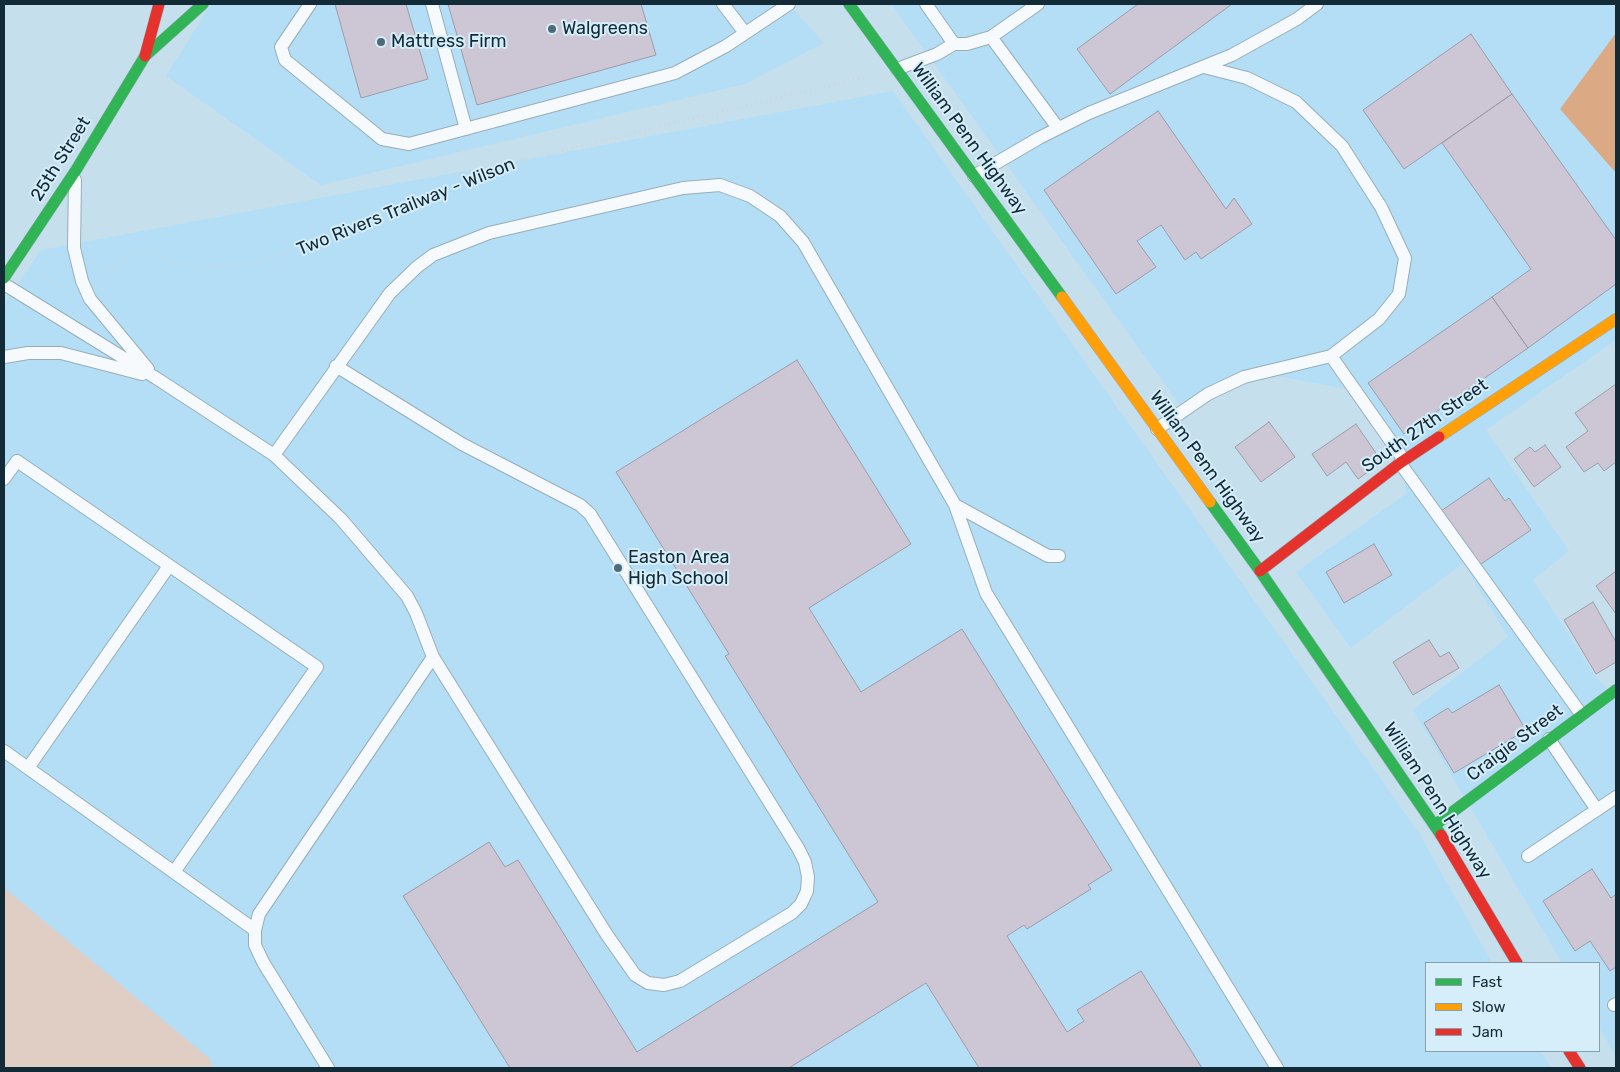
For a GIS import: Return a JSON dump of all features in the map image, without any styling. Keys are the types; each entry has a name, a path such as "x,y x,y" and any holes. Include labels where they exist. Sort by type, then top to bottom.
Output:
{"main road":[{"name":"25th Street","path":"4,278 76,170 145,56 159,4"},
{"name":"25th Street","path":"145,56 203,4"},
{"name":"William Penn Highway","path":"849,4 1260,571 1435,825 1516,962"},
{"name":"South 27th Street","path":"1260,571 1402,461 1616,319"},
{"name":"Craigie Street","path":"1435,825 1581,714 1616,690"},
{"path":"1570,1052 1580,1068"}],"lane":[{"path":"310,4 281,47 286,60 382,140 409,144 675,73 726,46 788,4"},
{"path":"432,4 466,129"},
{"path":"723,4 745,33"},
{"path":"926,4 954,44"},
{"path":"897,69 938,54 954,44 967,44 990,36 1038,4"},
{"path":"974,176 1058,128 1232,55 1289,24 1317,4"},
{"path":"990,36 1058,128"},
{"path":"1157,429 1208,394 1244,377 1331,356 1379,319 1399,294 1405,258 1381,207 1342,146 1296,102 1248,78 1204,67"},
{"path":"76,170 74,248 82,281 90,299 156,378"},
{"path":"274,455 390,293 417,267 433,255 489,233 683,188 720,185 750,196 780,216 803,242 955,505 986,593 1277,1068"},
{"path":"4,284 156,378 274,455 341,519 397,582 416,613 433,657 607,935 635,975 648,983 664,985 680,981 792,913 801,904 807,891 808,877 805,862 798,848 590,514 580,505 462,444 336,366"},
{"path":"4,357 28,353 61,353 156,378"},
{"path":"1331,356 1402,461 1581,714"},
{"path":"4,479 17,461 317,667 174,872"},
{"path":"955,505 1048,556 1059,556"},
{"path":"28,768 169,566"},
{"path":"328,1068 263,962 255,945 255,930 259,914 433,657"},
{"path":"1549,739 1597,810"},
{"path":"4,751 255,930"},
{"path":"1528,856 1616,797"}],"path":[{"name":"Two Rivers Trailway - Wilson","path":"95,276 120,266 130,256 142,251 178,264 199,268 249,265 324,241 401,205 524,160 897,69"},
{"path":"40,273 60,288 69,286"}],"shaded area":[{"path":"211,4 789,4 824,43 745,84 321,185 166,76"},
{"path":"891,4 1616,4 1616,340 1486,430 1569,551 1533,580 1596,677 1616,697 1615,1055 1600,1029 1600,962 1561,962 1413,710 1508,637 1463,563 1351,648 1296,572 1407,493 1393,441 1357,391 1261,373 1184,411"},
{"path":"1616,33 1616,173 1560,109"},
{"name":"Easton Area High School","path":"893,91 1419,833 1491,962 1425,962 1425,1052 1542,1052 1551,1068 4,1068 4,304 41,250"},
{"path":"4,888 211,1060 212,1068 4,1068"}],"building":[{"name":"Mattress Firm","path":"335,4 406,4 428,79 361,98"},
{"name":"Walgreens","path":"448,4 641,4 656,55 477,105"},
{"path":"1138,4 1232,4 1110,94 1077,49"},
{"path":"1471,34 1512,94 1404,169 1363,110"},
{"path":"1512,94 1616,240 1616,284 1528,348 1492,297 1531,269 1442,143"},
{"path":"1158,111 1226,209 1234,198 1252,224 1201,259 1196,252 1185,260 1161,225 1137,241 1156,267 1116,294 1044,190"},
{"path":"1492,297 1528,348 1404,434 1368,383"},
{"path":"797,360 911,544 809,608 861,692 962,629 1112,870 1088,885 1091,889 1027,929 1024,925 1007,936 1067,1032 1084,1021 1077,1010 1141,971 1202,1068 979,1068 926,983 789,1068 510,1068 403,896 489,842 505,867 518,860 637,1052 878,902 725,656 729,654 616,472"},
{"path":"1616,384 1616,462 1604,471 1598,463 1584,472 1566,447 1588,431 1575,413"},
{"path":"1269,422 1295,457 1261,482 1235,447"},
{"path":"1356,424 1382,462 1358,479 1346,462 1327,476 1312,454"},
{"path":"1545,445 1561,467 1534,487 1514,459 1530,447 1535,452"},
{"path":"1489,478 1505,501 1509,498 1531,530 1478,566 1441,511"},
{"path":"1374,544 1392,575 1344,603 1326,572"},
{"path":"1616,571 1616,614 1596,586"},
{"path":"1593,602 1616,642 1616,662 1596,674 1564,620"},
{"path":"1429,640 1440,657 1449,652 1459,668 1413,695 1393,662"},
{"path":"1499,685 1526,730 1454,773 1424,723 1448,708 1452,713"},
{"path":"1592,869 1611,898 1616,894 1616,967 1610,971 1590,941 1575,951 1543,901"}],"traffic: fast":[{"path":"4,278 76,170 145,56 203,4"},
{"path":"849,4 1062,297"},
{"path":"1210,502 1260,571 1441,835"},
{"path":"1435,825 1616,690"}],"traffic: slow":[{"path":"1062,297 1210,502"},
{"path":"1439,437 1616,319"}],"traffic: jam":[{"path":"145,56 159,4"},
{"path":"1260,571 1400,463 1439,437"},
{"path":"1441,835 1516,962"},
{"path":"1570,1052 1580,1068"}],"place":[{"name":"Walgreens","path":"552,29"},
{"name":"Mattress Firm","path":"381,42"},
{"name":"Easton Area High School","path":"618,568"}]}
